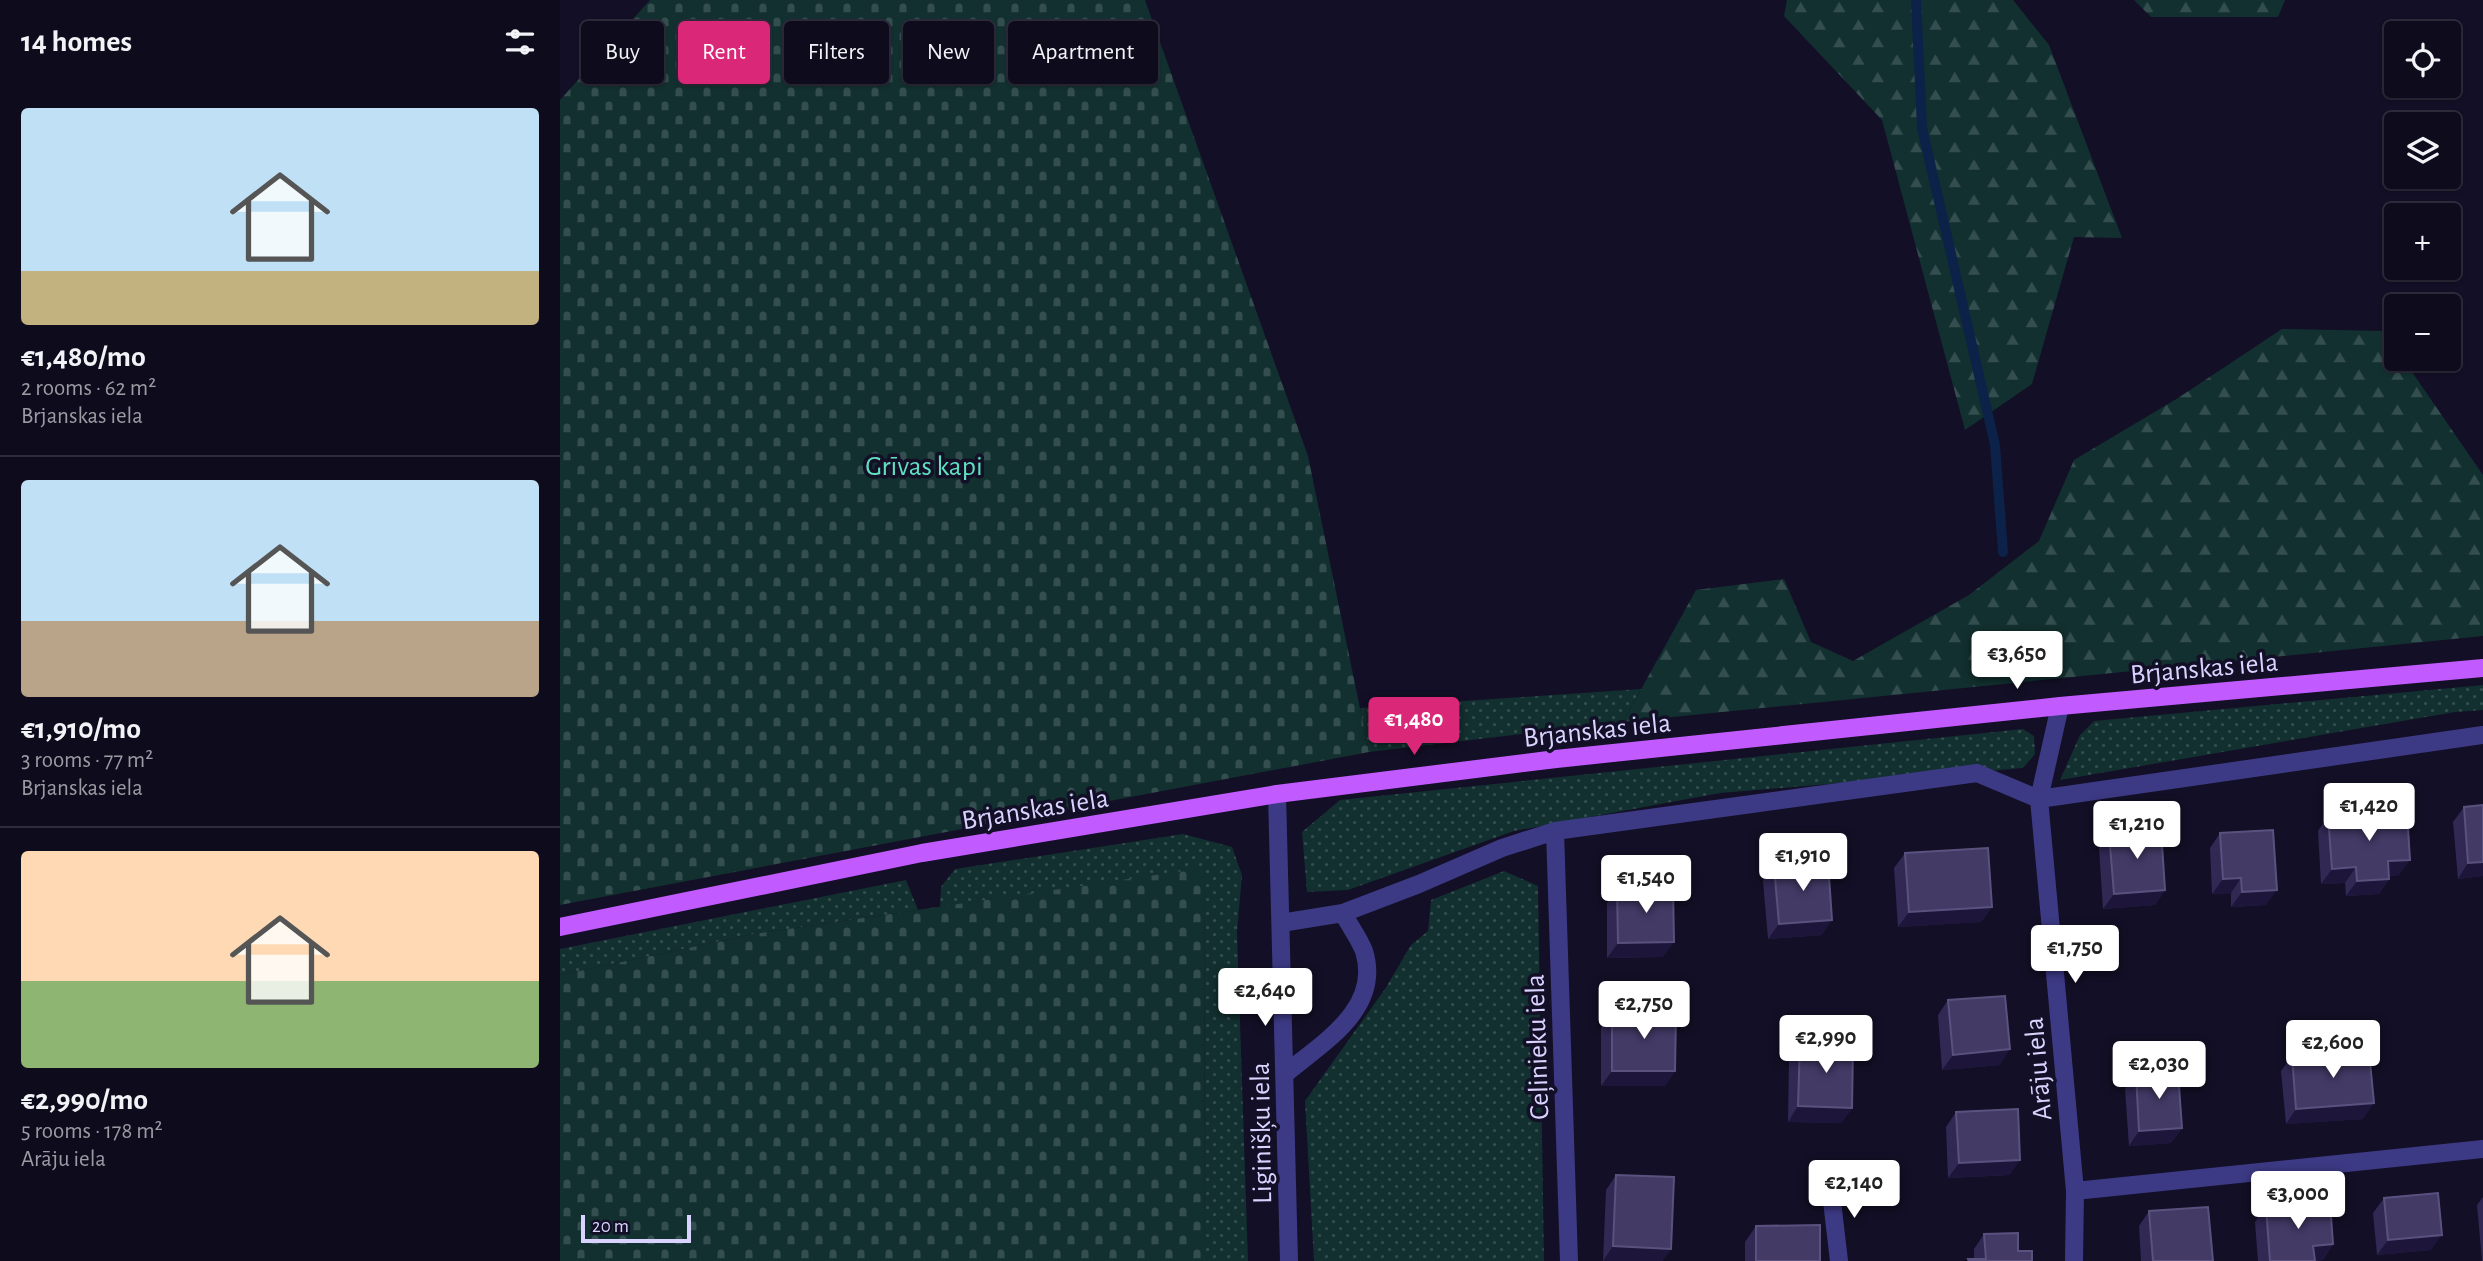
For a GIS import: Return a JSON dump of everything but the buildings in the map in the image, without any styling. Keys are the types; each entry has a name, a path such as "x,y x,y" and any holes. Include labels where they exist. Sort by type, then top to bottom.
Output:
{"main road":[{"name":"Brjanskas iela","path":"560,927 922,853 1277,794 1570,757 2060,706 2483,668"}],"street":[{"name":"Arāju iela","path":"2060,706 2039,799 2075,1191 2074,1261"},
{"path":"1281,923 1343,913 1502,848 1555,831 1978,773 2039,799 2483,735"},
{"name":"Liginišķu iela","path":"1277,794 1289,1261"},
{"name":"Ceļinieku iela","path":"1555,831 1569,1261"},
{"path":"1285,1074 1348,1021 1363,998 1366,975 1364,951 1343,913"},
{"path":"2075,1191 2483,1149"},
{"path":"1830,1184 1839,1261"}],"green space":[{"name":"Grīvas kapi","path":"650,0 1145,0 1153,21 1008,21 1008,84 1158,84 1158,36 1308,456 1369,752 560,905 560,100 581,77 581,84 664,84 664,21 631,21"},
{"path":"1787,0 2013,0 2049,45 2122,238 2074,237 2032,384 1965,430 1882,120 1784,16"},
{"path":"2134,0 2285,0 2278,17 2151,17"},
{"path":"2282,329 2384,331 2384,371 2411,371 2483,475 2483,636 1623,722 1696,590 1784,579 1811,642 1853,661 1969,595 2039,541 2074,460 2178,398"},
{"path":"2483,685 2483,710 2455,712 2060,780 2080,735 2094,721"},
{"path":"1641,689 1623,722 1369,752 1360,708"},
{"path":"2023,729 2034,736 2035,754 2023,768 1720,793 1514,831 1348,890 1307,892 1302,832 1340,800"},
{"path":"1183,834 1232,847 1242,875 1237,932 1248,1261 1205,1261 1204,869 940,907 941,887 955,869"},
{"path":"1204,868 1205,1261 560,1261 560,975 754,934"},
{"path":"1504,871 1538,886 1544,1261 1314,1261 1305,1101 1385,989 1411,945 1428,931 1431,900"},
{"path":"906,880 918,910 754,934 560,975 560,949"}],"waterway":[{"path":"1916,0 1922,128 1995,445 2003,552"}]}
